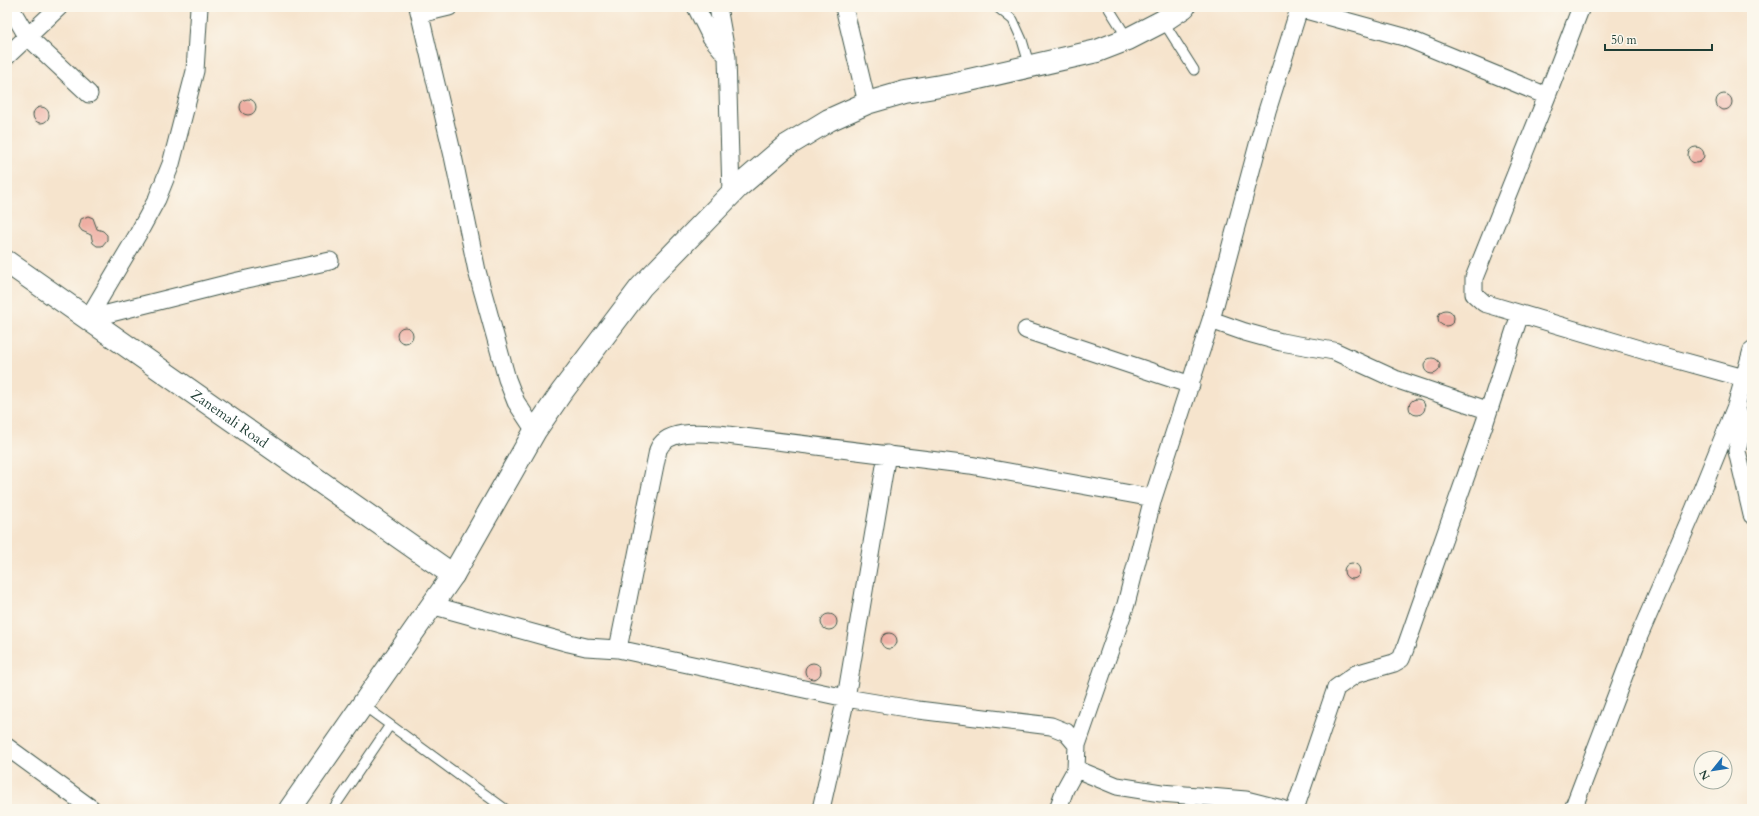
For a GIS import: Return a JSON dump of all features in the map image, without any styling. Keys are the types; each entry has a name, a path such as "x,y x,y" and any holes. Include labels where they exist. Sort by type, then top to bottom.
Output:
{"street":[{"path":"10,7 27,36 89,94"},
{"path":"7,56 59,7"},
{"path":"90,315 157,199 171,164 195,71 198,7"},
{"path":"449,7 419,11 453,156 477,271 507,379 516,402 535,431"},
{"path":"696,7 711,37 728,57"},
{"path":"718,7 728,57 732,193"},
{"path":"844,7 867,103"},
{"path":"290,809 452,575 535,431 590,353 641,287 732,193 786,146 829,120 867,103 905,92 952,84 1096,51 1128,38 1163,21 1184,7"},
{"path":"1581,7 1548,96 1494,225 1473,282 1474,294 1484,303 1649,352 1744,378"},
{"path":"1058,809 1065,789 1076,769 1077,745 1126,604 1153,498 1211,320 1267,111 1297,8 1404,37 1548,96"},
{"name":"Zanemali Road","path":"7,262 78,311 90,315 452,575"},
{"path":"90,315 103,315 238,281 330,262"},
{"path":"1295,809 1336,688 1356,674 1387,666 1401,658 1447,530 1520,314"},
{"path":"1211,320 1245,332 1281,342 1334,351 1395,379 1487,410"},
{"path":"1026,330 1191,385"},
{"path":"1573,809 1639,636 1693,512 1736,406 1752,350"},
{"path":"1736,406 1748,429 1737,450 1752,515"},
{"path":"618,649 658,450 663,442 684,434 719,434 970,465 1153,498"},
{"path":"821,809 846,698 887,454"},
{"path":"431,605 586,647 618,649 846,698 918,710 1051,726 1066,732 1077,745"},
{"path":"7,747 92,809"},
{"path":"1076,769 1117,786 1161,793 1246,800 1282,809"}],"lane":[{"path":"998,7 1013,20 1022,40 1030,67"},
{"path":"1108,7 1128,38"},
{"path":"1163,21 1194,70"},
{"path":"363,705 505,809"},
{"path":"333,809 390,725"}],"building":[{"path":"1721,94 1727,94 1732,99 1730,108 1727,110 1721,110 1716,105 1716,99"},
{"path":"245,99 251,99 256,104 254,113 251,115 245,115 240,110 240,104"},
{"path":"38,107 44,107 49,112 47,121 44,123 38,123 33,118 33,112"},
{"path":"1693,147 1699,147 1704,152 1702,161 1699,163 1693,163 1688,158 1688,152"},
{"path":"88,216 93,218 97,229 103,231 107,235 107,240 102,246 97,246 93,243 91,235 82,231 79,227 81,219"},
{"path":"1443,310 1449,310 1454,315 1452,324 1449,326 1443,326 1438,321 1438,315"},
{"path":"402,327 408,327 413,332 411,341 408,343 402,343 397,338 397,332"},
{"path":"1429,358 1435,358 1440,363 1438,372 1435,374 1429,374 1424,369 1424,363"},
{"path":"1414,399 1420,399 1425,404 1423,413 1420,415 1414,415 1409,410 1409,404"},
{"path":"1349,563 1355,563 1360,568 1358,577 1355,579 1349,579 1344,574 1344,568"},
{"path":"826,614 832,614 837,619 835,628 832,630 826,630 821,625 821,619"},
{"path":"886,633 892,633 897,638 895,647 892,649 886,649 881,644 881,638"},
{"path":"810,663 816,663 821,668 819,677 816,679 810,679 805,674 805,668"}]}
